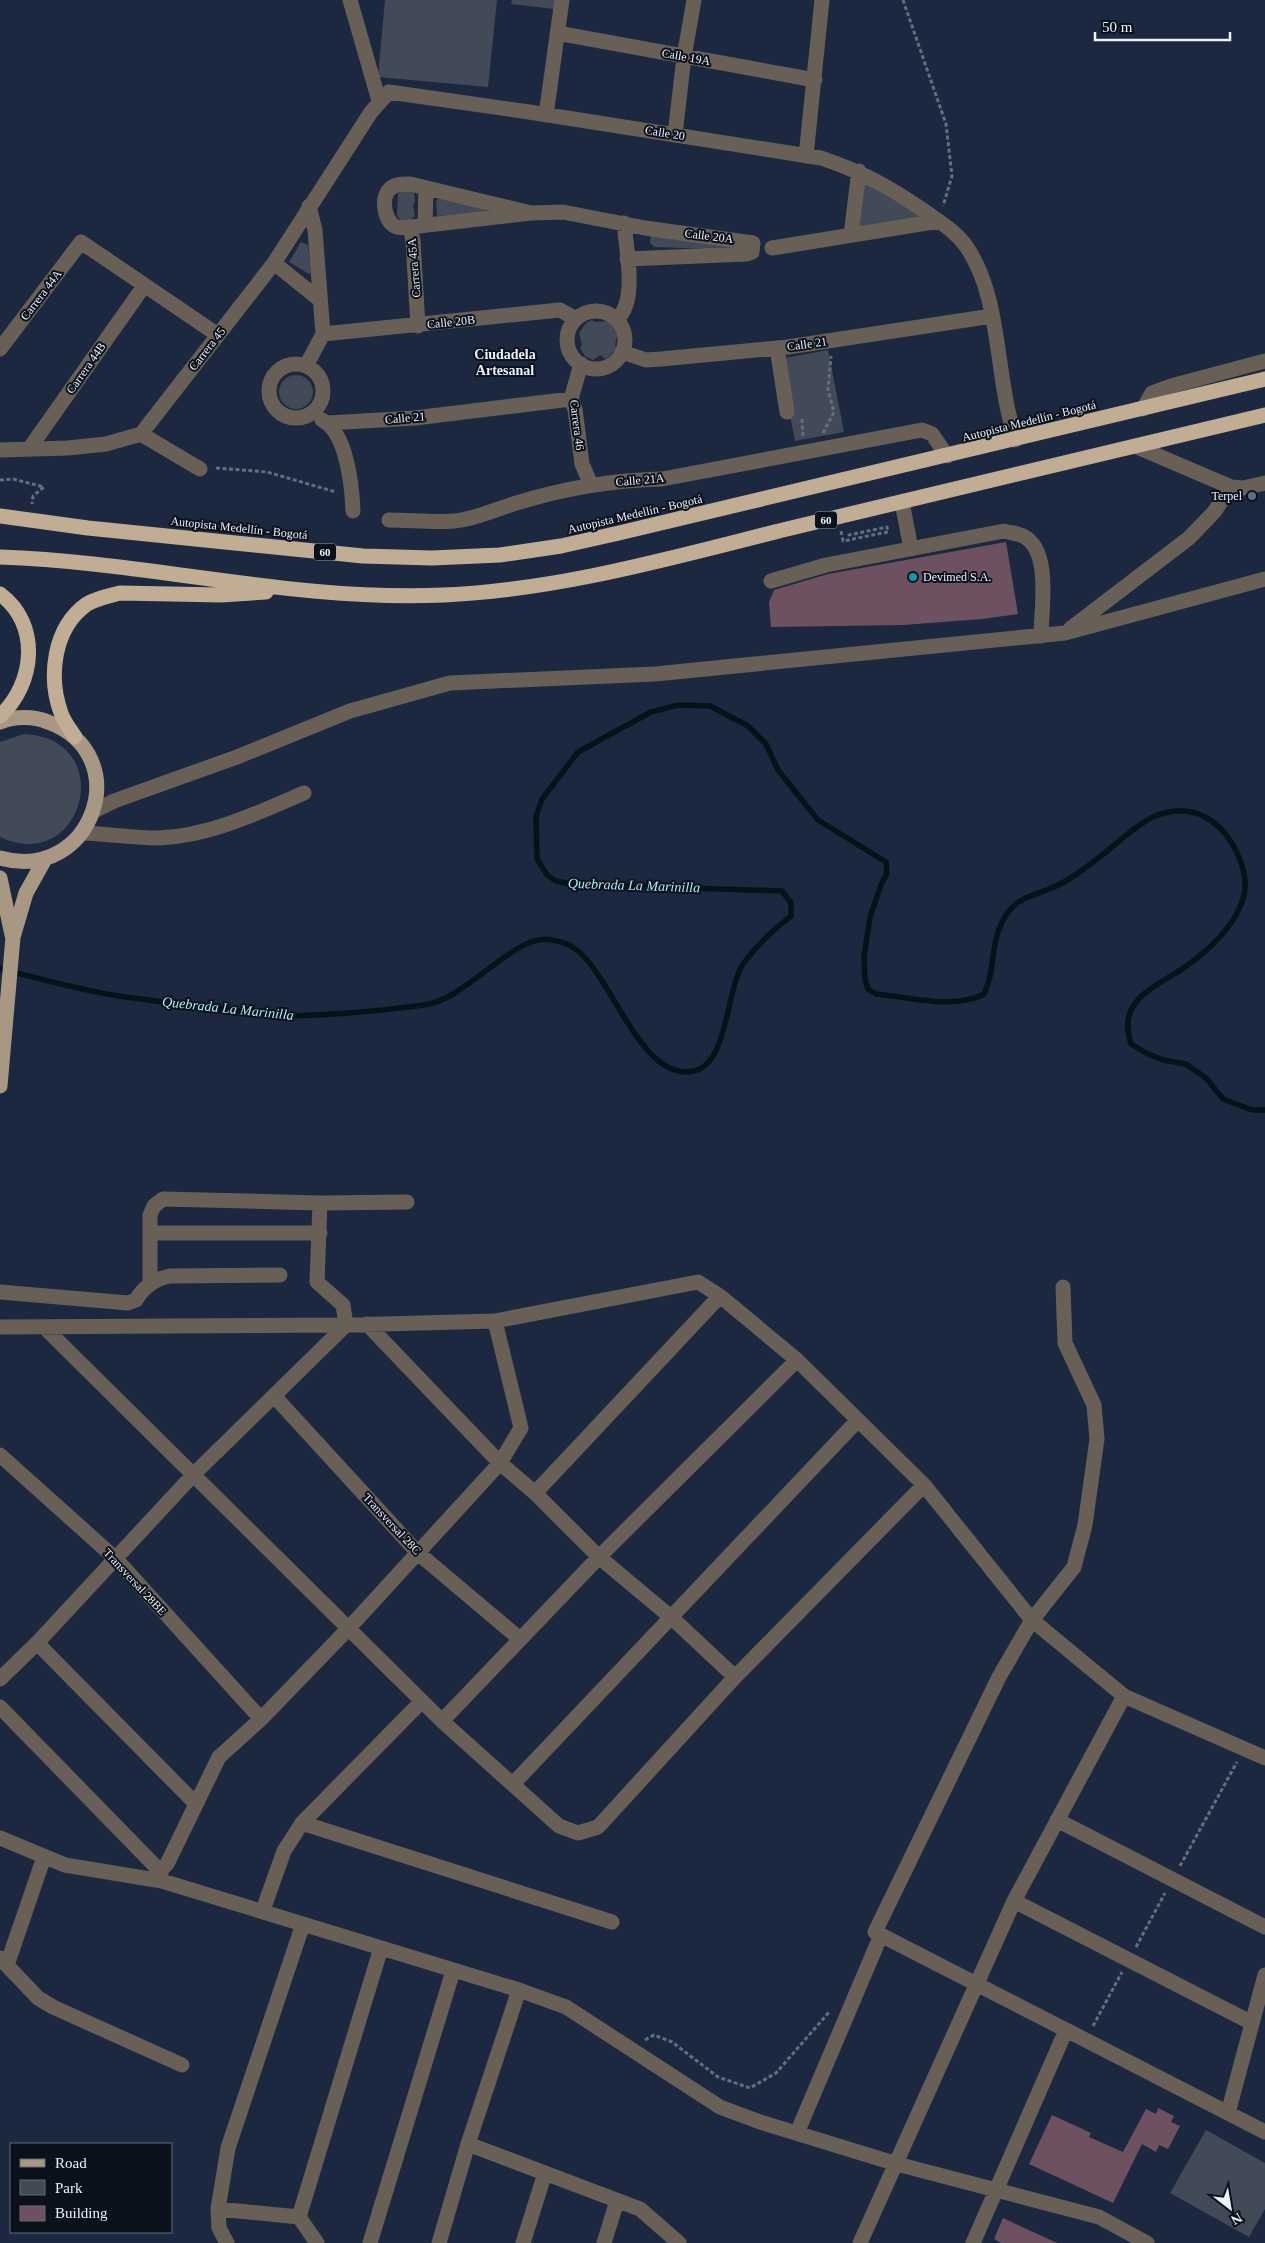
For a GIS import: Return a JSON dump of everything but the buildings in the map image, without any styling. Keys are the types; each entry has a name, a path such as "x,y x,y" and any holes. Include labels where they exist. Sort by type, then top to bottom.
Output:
{"highway":[{"name":"Autopista Medellín - Bogotá","path":"0,516 88,528 363,556 432,558 500,555 571,544 1015,440 1265,379"},
{"name":"60","path":"0,557 54,559 304,590 382,596 446,595 512,589 633,566 1265,415"},
{"path":"75,737 62,715 57,698 54,671 55,658 66,629 88,604 120,593 221,595 304,590"},
{"path":"0,594 13,607 26,629 30,655 23,681 0,716"}],"main road":[{"path":"0,722 23,717 42,719 60,726 75,737 87,752 95,771 97,791 94,811 83,833 66,849 45,859 28,862 0,858"},
{"path":"12,937 26,893 45,859"},
{"path":"0,878 12,937 12,956 0,1086"}],"street":[{"path":"350,0 380,100"},
{"path":"546,115 562,0"},
{"path":"675,134 684,57 694,0"},
{"path":"806,156 822,0"},
{"name":"Calle 19A","path":"557,33 815,80"},
{"name":"Calle 20","path":"380,100 389,92 675,134 821,158 859,171 889,186 954,232 967,247 982,280 992,316 1005,396 1015,440"},
{"name":"Carrera 45","path":"140,434 274,263 309,206 380,100"},
{"path":"851,235 859,171"},
{"name":"Carrera 45A","path":"410,184 396,184 388,191 385,199 386,210 391,223 397,227 410,227 413,241 418,326"},
{"name":"Calle 20A","path":"410,184 531,213"},
{"name":"Carrera 45A","path":"425,224 426,189"},
{"path":"306,366 323,334 315,230 309,206"},
{"name":"Calle 20A","path":"410,227 531,213 563,212 645,228 753,243 752,252 747,254 626,259"},
{"path":"772,248 939,221"},
{"path":"617,319 624,313 629,298 624,223"},
{"name":"Carrera 44A","path":"0,349 81,242 144,286"},
{"path":"274,263 320,300"},
{"path":"144,286 218,335"},
{"name":"Carrera 44B","path":"29,449 144,286"},
{"name":"Calle 20B","path":"323,334 418,326 560,310 576,319"},
{"path":"592,311 610,314 617,319 625,335 622,352 612,364 596,368 581,364 575,360 568,346 568,331 576,319 592,311"},
{"name":"Calle 21","path":"622,352 646,360 777,348 992,316"},
{"path":"777,348 787,412"},
{"path":"1143,408 1152,393 1171,386 1265,361"},
{"name":"Carrera 46","path":"581,364 571,399 575,409 582,464 591,485"},
{"path":"288,366 306,366 313,370 322,384 321,401 310,414 292,418 284,415 271,402 269,384 280,370 288,366"},
{"name":"Calle 21","path":"328,423 415,418 571,399"},
{"path":"310,414 328,423 338,437 352,478 353,511"},
{"name":"Calle 21A","path":"389,520 455,521 488,514 519,502 591,485 625,480 662,479 922,430 932,434 946,456"},
{"path":"0,450 106,444 140,434 200,469"},
{"path":"1135,446 1231,487 1243,488 1265,482"},
{"path":"1065,634 1189,538 1214,512 1231,487"},
{"path":"902,502 911,549"},
{"path":"771,581 826,565 1004,531 1024,536 1031,542 1042,565 1041,636"},
{"path":"94,811 114,801 220,763 350,711 450,683 655,674 1065,634 1265,579"},
{"path":"83,833 159,838 204,831 261,812 304,793"},
{"path":"150,1284 150,1215 154,1206 163,1200 320,1203 407,1202"},
{"path":"320,1203 317,1282 343,1305 346,1325"},
{"path":"150,1233 320,1233"},
{"path":"0,1292 128,1303 136,1300 150,1284 159,1278 170,1276 280,1274"},
{"path":"0,1327 346,1325 495,1321 698,1282 720,1296 797,1360 924,1486 1032,1620 1124,1696 1265,1758"},
{"path":"1063,1287 1065,1343 1094,1405 1097,1440 1085,1526 1074,1567 1032,1620 998,1677 875,1932 1265,2132"},
{"path":"534,1493 720,1296"},
{"path":"161,1876 219,1757 261,1719 348,1629 500,1463 521,1428 495,1321"},
{"path":"367,1324 500,1463 534,1493 598,1557 672,1618 735,1677"},
{"path":"0,1679 37,1643 194,1474 346,1325"},
{"path":"44,1327 442,1721 559,1826 578,1833 598,1827 735,1677 924,1486"},
{"path":"442,1721 598,1557 797,1360"},
{"name":"Transversal 28C","path":"275,1396 418,1553 520,1639"},
{"path":"512,1784 672,1618 858,1420"},
{"name":"Transversal 28BE","path":"0,1454 116,1559 261,1719"},
{"path":"37,1643 196,1804"},
{"path":"860,2243 1014,1901 1124,1696"},
{"path":"263,1910 284,1851 302,1823 422,1701"},
{"path":"0,1707 161,1876"},
{"path":"1057,1820 1265,1927"},
{"path":"302,1823 612,1922"},
{"path":"0,1838 65,1865 161,1876 303,1924 519,1990 566,2007 720,2107 897,2164 1100,2217 1147,2243"},
{"path":"44,1857 4,1962 38,1998 53,2007 182,2066"},
{"path":"1014,1901 1252,2023"},
{"path":"227,2243 219,2228 218,2209 228,2148 303,1924"},
{"path":"797,2133 881,1935"},
{"path":"299,2217 381,1948"},
{"path":"370,2243 453,1970"},
{"path":"1228,2113 1265,1975"},
{"path":"439,2243 468,2144 519,1990"},
{"path":"974,2243 1066,2030"},
{"path":"468,2144 640,2209 679,2243"},
{"path":"523,2243 545,2173"},
{"path":"604,2243 617,2201"},
{"path":"218,2209 299,2217 317,2243"}],"path":[{"path":"903,0 946,124 952,176 939,221"},
{"path":"818,450 822,433 834,412 828,390 831,358"},
{"path":"200,469 256,470 283,476 338,492 353,511"},
{"path":"0,480 13,479 44,487 33,496 32,505"},
{"path":"843,541 888,532 887,527 849,535 848,531"},
{"path":"622,2045 643,2041 654,2035 672,2042 718,2076 750,2088 776,2073 799,2050 834,2004"}],"green space":[{"path":"385,0 497,0 488,87 378,77"},
{"path":"512,0 555,0 554,9 511,4"},
{"path":"863,182 925,218 856,230"},
{"path":"403,189 414,192 415,202 413,205 415,216 408,222 404,219 402,222 397,215 398,194"},
{"path":"440,197 488,209 488,212 437,216 436,201"},
{"path":"651,235 672,235 673,240 677,240 677,235 706,239 740,250 654,247 650,243"},
{"path":"301,242 308,245 311,272 309,274 289,262"},
{"path":"592,320 595,322 608,321 618,332 615,345 617,348 606,359 600,355 593,360 585,356 580,348 582,345 579,333 586,323"},
{"path":"828,350 844,432 795,441 779,359"},
{"path":"296,375 303,376 308,380 312,385 312,399 308,404 303,408 296,409 289,408 284,404 280,399 279,392 280,385 284,380 289,376"},
{"path":"24,734 54,741 72,758 80,779 79,802 69,823 52,838 29,844 0,837 0,742"},
{"path":"1206,2130 1265,2163 1265,2209 1249,2237 1170,2193"}],"waterway":[{"name":"Quebrada La Marinilla","path":"0,969 89,991 131,998 270,1015 322,1015 424,1005 440,1000 457,992 522,946 537,940 551,940 572,947 588,961 642,1044 658,1060 675,1070 694,1071 705,1065 714,1055 725,1025 737,976 743,964 766,938 791,916 791,903 782,891 571,884 556,881 547,875 537,859 536,817 542,799 578,752 651,712 678,705 710,706 748,726 766,744 778,770 818,820 886,862 887,873 870,917 864,957 865,979 868,989 876,994 945,1002 972,999 984,994 989,979 998,932 1004,919 1017,903 1074,876 1146,820 1153,817 1165,813 1188,811 1199,814 1218,826 1233,845 1242,865 1245,878 1245,892 1239,909 1220,937 1203,953 1141,996 1129,1016 1128,1029 1131,1044 1163,1060 1186,1064 1206,1078 1223,1099 1252,1110 1265,1110"}],"place":[{"name":"Terpel","path":"1252,496"},
{"name":"Devimed S.A.","path":"913,577"}],"district":[{"name":"Ciudadela Artesanal","path":"505,362"}]}
